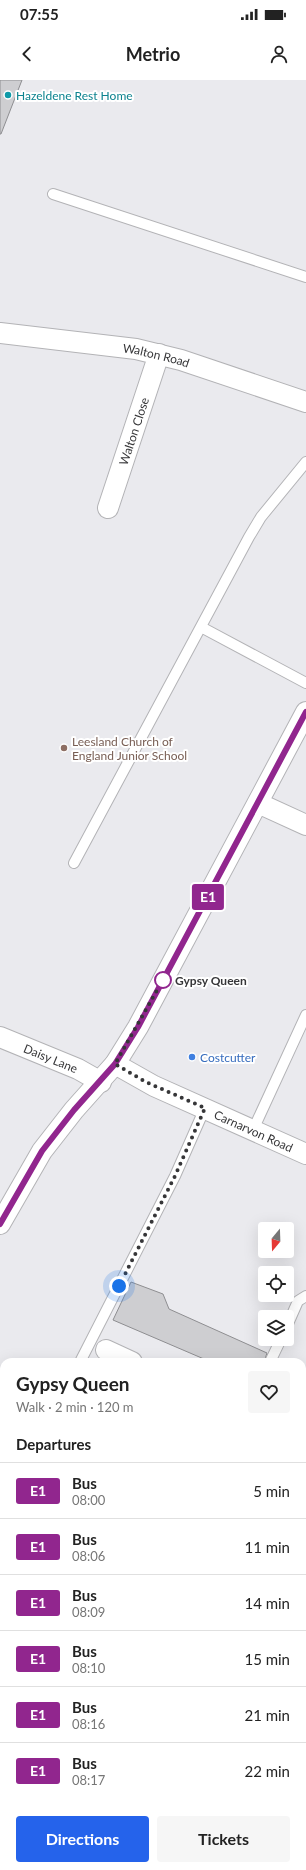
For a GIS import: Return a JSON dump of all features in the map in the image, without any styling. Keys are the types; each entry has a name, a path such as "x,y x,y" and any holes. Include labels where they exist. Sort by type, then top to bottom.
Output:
{"street":[{"name":"Walton Road","path":"0,334 136,349 181,360 306,402"},
{"name":"Walton Close","path":"108,508 158,354"},
{"path":"0,1224 38,1158 56,1132 115,1064 138,1027 306,712"},
{"path":"258,803 306,825"},
{"name":"Daisy Lane","path":"0,1036 78,1069 100,1082"},
{"name":"Carnarvon Road","path":"115,1064 144,1081 306,1154"},
{"path":"106,1350 123,1358"}],"lane":[{"path":"53,194 306,277"},
{"path":"74,863 200,627 261,517 306,462"},
{"path":"200,627 306,683"},
{"path":"253,1130 306,1015"},
{"path":"82,1358 175,1176 205,1108"},
{"path":"294,1310 298,1301 306,1296"},
{"path":"272,1358 278,1346"}],"building":[{"name":"Hazeldene Rest Home","path":"0,80 22,80 1,134 0,134"},
{"path":"131,1282 163,1294 169,1309 267,1353 265,1358 202,1358 113,1320"}],"bus line":[{"name":"E1","path":"0,1224 42,1151 74,1110 115,1064 138,1027 306,712"}],"place":[{"name":"Hazeldene Rest Home","path":"8,95"},
{"name":"Leesland Church of England Junior School","path":"64,748"},
{"name":"Gypsy Queen","path":"163,980"},
{"name":"Costcutter","path":"192,1057"}],"route":[{"path":"119,1286 175,1176 205,1108 154,1086 115,1064 138,1027 165,976 163,980"}]}
